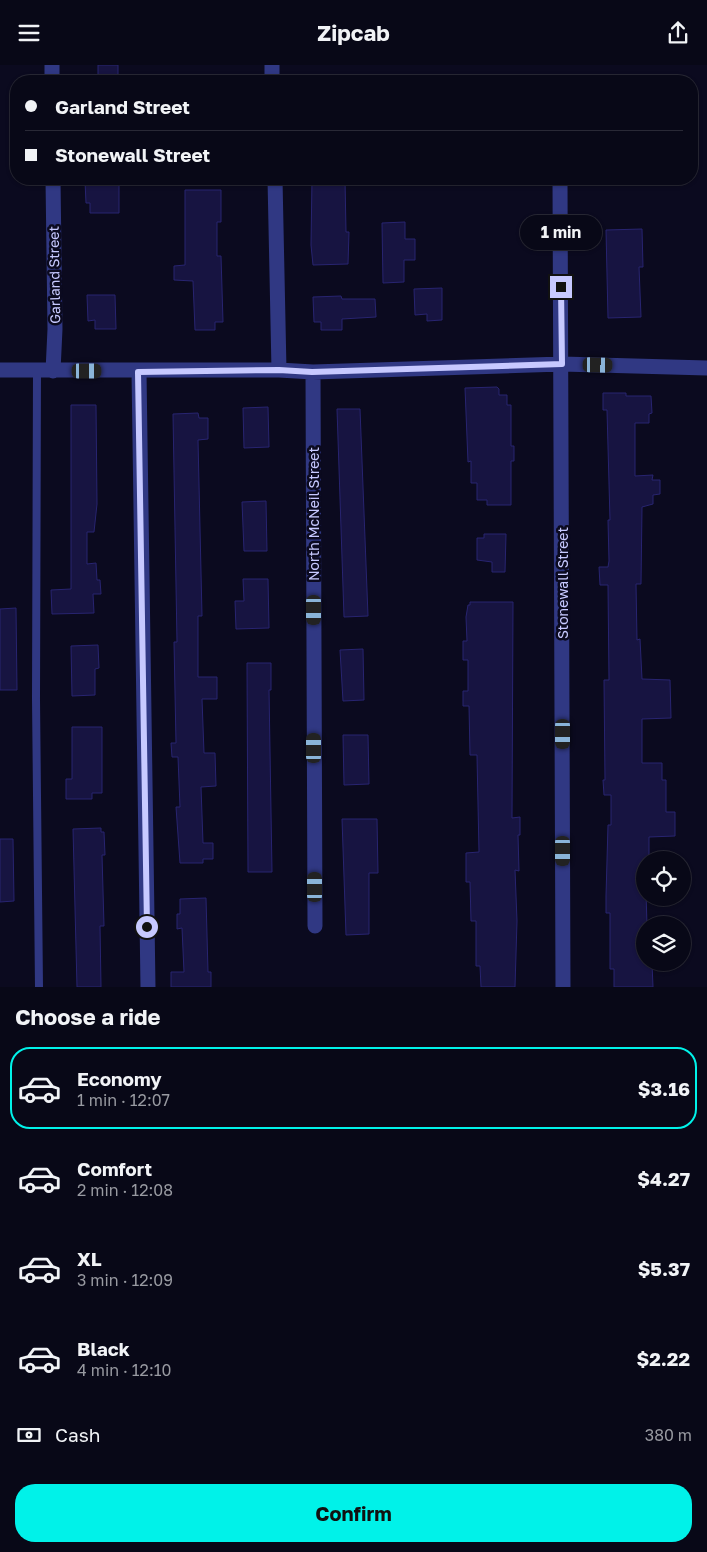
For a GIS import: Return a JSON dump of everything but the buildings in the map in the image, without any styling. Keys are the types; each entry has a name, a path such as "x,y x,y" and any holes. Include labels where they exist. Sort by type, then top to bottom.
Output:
{"street":[{"name":"Garland Street","path":"53,185 55,329 53,371"},
{"path":"274,185 279,370"},
{"name":"Stonewall Street","path":"560,185 564,987"},
{"path":"0,370 138,372 279,370 312,372 562,364 707,368"},
{"path":"138,372 148,987"},
{"name":"North McNeil Street","path":"312,372 315,927"}],"lane":[{"path":"37,371 36,699 39,987"}],"route":[{"path":"147,927 138,372 279,370 312,372 562,364 561,287"}]}
